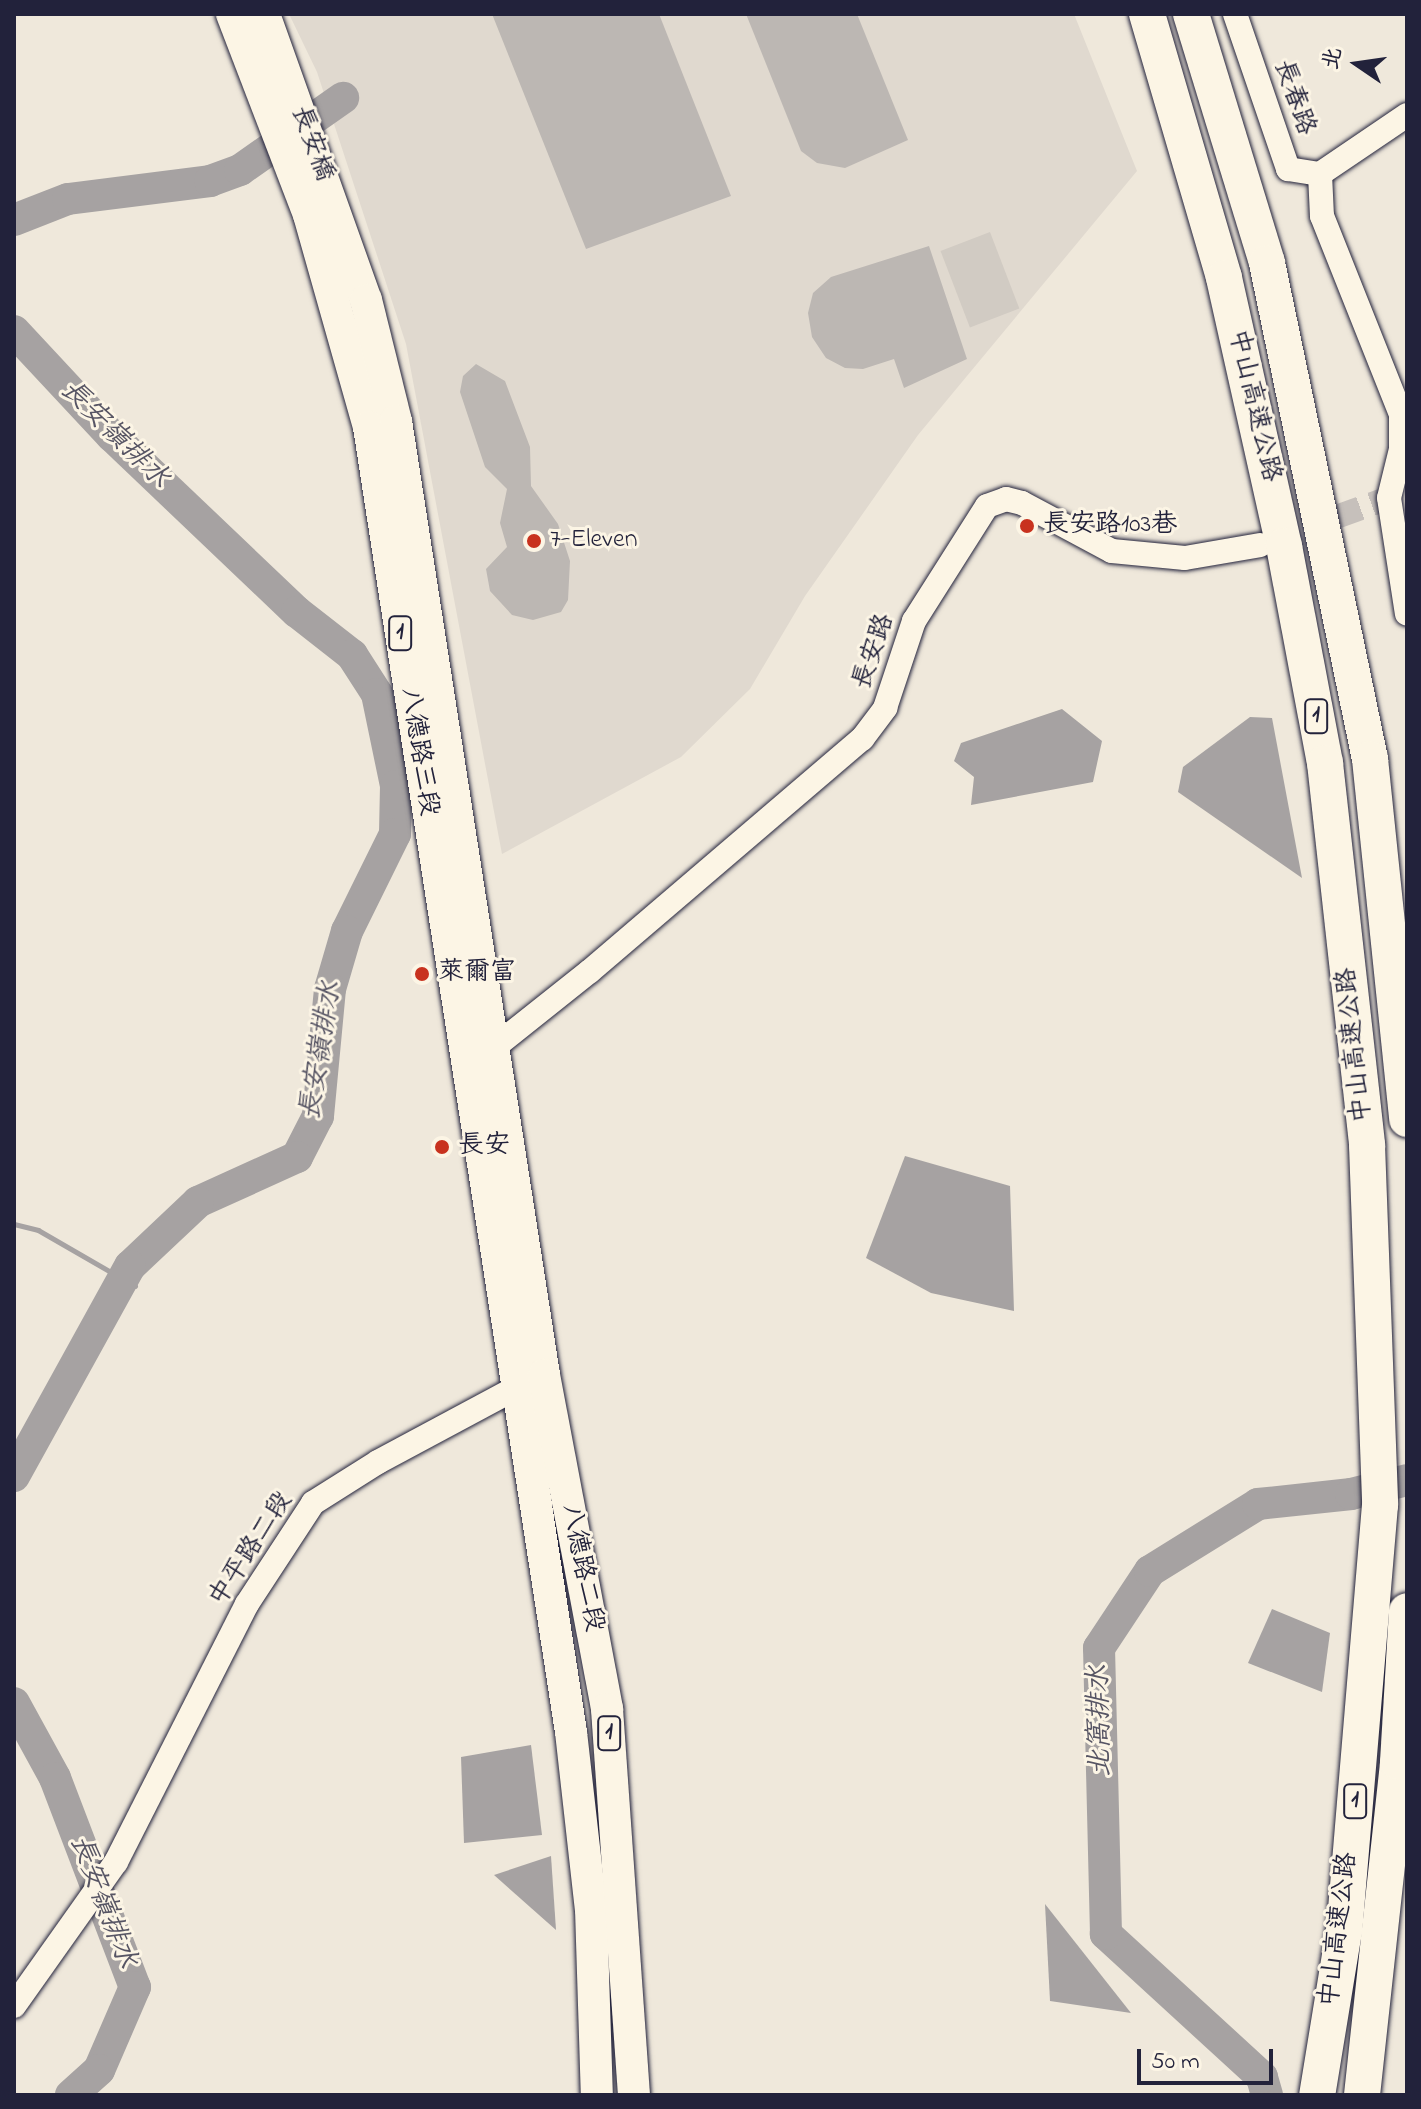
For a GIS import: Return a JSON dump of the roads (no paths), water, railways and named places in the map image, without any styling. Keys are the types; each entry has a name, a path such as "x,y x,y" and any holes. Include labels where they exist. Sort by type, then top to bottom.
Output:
{"highway":[{"name":"中山高速公路","path":"1147,14 1224,278 1284,546 1325,763 1367,1145 1380,1505 1344,1931 1317,2095"},
{"name":"中山高速公路","path":"1191,14 1267,263 1368,744 1407,1119"},
{"name":"中山高速公路","path":"1362,2095 1398,1762 1407,1611"}],"main road":[{"name":"1","path":"232,14 276,89"},
{"name":"1","path":"264,14 276,89"},
{"name":"長安橋","path":"276,89 321,210"},
{"name":"八德路三段","path":"321,210 366,300 396,421 497,1045"},
{"name":"八德路三段","path":"321,210 369,427 465,1057"},
{"name":"八德路二段","path":"497,1045 530,1380 591,1909 597,2095"},
{"name":"八德路二段","path":"465,1057 530,1380 607,1709 634,2095"}],"street":[{"name":"長春路","path":"1235,14 1288,169 1320,174"},
{"path":"1407,115 1320,174 1322,216 1401,415 1398,504 1407,614"},
{"name":"長安路","path":"497,1045 862,739 885,708 914,621 987,506 1006,499 1022,503 1081,538 1134,554 1185,558 1260,545"},
{"path":"465,1057 497,1045"},
{"name":"中平路二段","path":"14,2006 73,1928 116,1862 247,1604 313,1503 530,1380"}],"waterway":[{"name":"長安嶺排水","path":"14,220 68,199 210,181 240,170 343,98"},
{"name":"長安嶺排水","path":"14,331 112,436 297,612 352,655 377,694 396,786 395,834 347,931 330,989 318,1116 297,1157 198,1202 130,1266 14,1476"},
{"path":"14,1224 38,1230 135,1286"},
{"name":"北窩排水","path":"1267,2095 1262,2077 1106,1934 1099,1648 1150,1571 1258,1504 1351,1494 1407,1480"},
{"name":"長安嶺排水","path":"14,1703 55,1778 135,1987 99,2070 71,2095"}],"tunnel":[{"path":"1270,541 1389,498"}],"place":[{"name":"長安路103巷","path":"1027,526"},
{"name":"7-Eleven","path":"534,541"},
{"name":"萊爾富","path":"422,974"},
{"name":"長安","path":"442,1147"}]}
